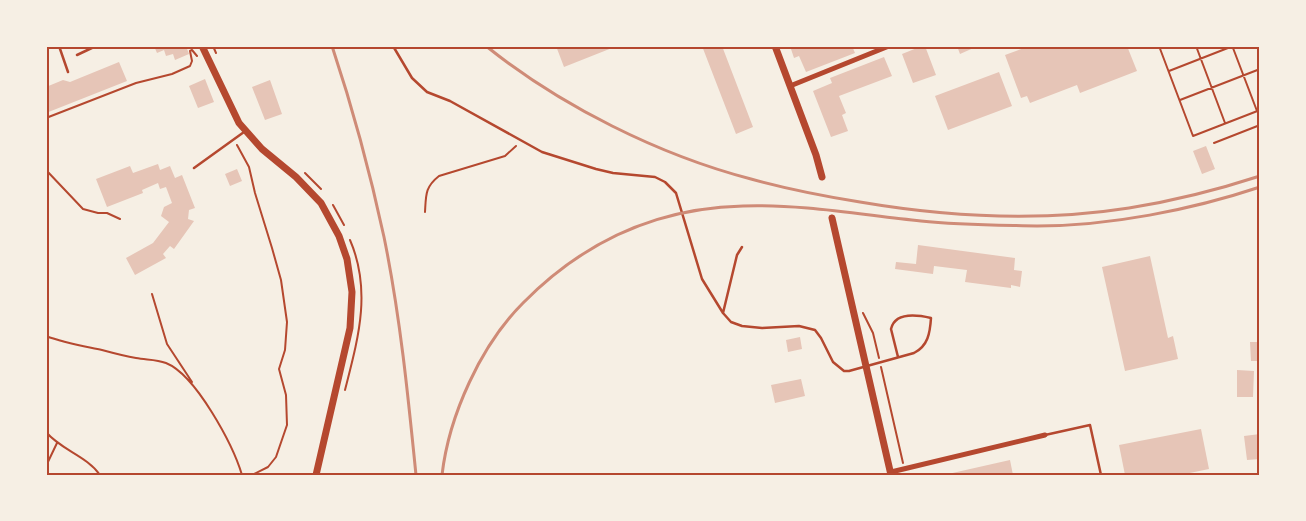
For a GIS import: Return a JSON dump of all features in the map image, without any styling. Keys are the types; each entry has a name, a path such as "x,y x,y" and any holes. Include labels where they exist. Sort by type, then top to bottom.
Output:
{"street":[{"path":"202,46 231,109 245,131 321,203 332,220 347,258 352,292 350,328 316,475"},
{"path":"775,46 816,154 822,177"},
{"path":"790,86 889,46"},
{"path":"832,218 891,473 1045,435"}],"lane":[{"path":"59,46 68,72"},
{"path":"77,55 96,46"},
{"path":"393,46 412,78 427,92 450,101 542,152 578,165 613,173 656,177 665,182 676,193 702,279 723,314 731,322 742,326 762,328 799,326 810,328 818,333 833,362 840,369 848,371 898,357 914,352 923,347 927,341 931,318 910,315 899,319 892,325 891,329 898,357"},
{"path":"194,168 245,131"},
{"path":"723,314 737,256 742,247"},
{"path":"1045,435 1090,425 1101,475"}],"path":[{"path":"213,46 219,59"},
{"path":"1160,46 1169,71 1180,100 1193,136 1258,110 1233,46 1169,71"},
{"path":"1196,46 1225,123"},
{"path":"46,118 136,83 172,74 187,68 192,61 190,51 192,50 199,57 215,50"},
{"path":"1180,100 1260,69"},
{"path":"1214,143 1260,125"},
{"path":"233,139 249,167 255,194 279,272 287,322 285,350 278,369 286,395 287,425 276,457 268,467 252,475"},
{"path":"425,212 426,193 430,183 439,176 505,156 521,140"},
{"path":"46,170 82,209 107,213 120,219"},
{"path":"303,171 325,194"},
{"path":"329,199 345,228"},
{"path":"344,397 357,345 362,308 358,264 348,234"},
{"path":"152,294 167,344 232,448 242,475"},
{"path":"862,312 873,333 904,469"},
{"path":"46,336 136,358 164,362 180,372 195,386"},
{"path":"46,432 56,443 78,457 100,475"},
{"path":"46,466 56,443"}],"building":[{"path":"154,46 186,46 189,54 175,60 173,54 166,56 164,50 157,53"},
{"path":"556,46 617,46 564,67"},
{"path":"702,46 722,46 753,127 736,134"},
{"path":"790,46 852,46 855,53 806,72 799,56 794,58"},
{"path":"925,46 936,75 913,83 902,54"},
{"path":"957,46 978,46 960,54"},
{"path":"1029,46 1127,46 1137,71 1080,93 1077,85 1030,103 1027,96 1021,98 1005,55"},
{"path":"884,57 892,76 839,96 846,113 842,115 848,131 831,137 813,91 832,83 830,78"},
{"path":"119,62 127,81 46,113 46,87 63,80 70,82"},
{"path":"999,72 1012,106 948,130 935,96"},
{"path":"205,79 214,102 198,108 189,86"},
{"path":"270,80 282,114 265,120 252,87"},
{"path":"1206,146 1215,169 1202,174 1193,151"},
{"path":"158,164 160,170 170,166 175,178 182,175 195,208 189,210 188,219 194,221 174,249 170,246 163,254 166,258 135,275 126,258 153,243 169,222 161,216 164,207 172,203 166,187 160,189 158,183 142,190 143,193 107,207 96,179 130,166 133,173"},
{"path":"237,169 242,181 230,186 225,174"},
{"path":"918,245 1015,258 1014,270 1022,271 1020,287 1011,285 1011,288 965,282 967,270 934,266 933,274 895,269 896,262 916,264"},
{"path":"1150,256 1168,338 1173,336 1178,359 1125,371 1102,267"},
{"path":"800,337 802,349 788,352 786,340"},
{"path":"1250,342 1260,342 1260,361 1251,361"},
{"path":"1237,370 1254,371 1253,397 1237,397"},
{"path":"801,379 805,396 775,403 771,385"},
{"path":"1201,429 1209,469 1180,475 1125,475 1119,445"},
{"path":"1260,434 1260,459 1247,460 1244,436"},
{"path":"1010,460 1013,475 948,475 948,474"}],"railway":[{"path":"332,46 361,141 390,266 407,385 416,475"},
{"path":"486,46 546,89 579,108 612,126 681,157 751,179 846,200 960,214 994,216 1062,215 1129,208 1162,202 1260,176"},
{"path":"442,475 452,429 469,382 494,339 508,320 546,281 571,262 623,232 651,221 711,208 765,206 810,208 921,221 979,225 1064,225 1121,220 1150,215 1206,203 1260,187"}]}
